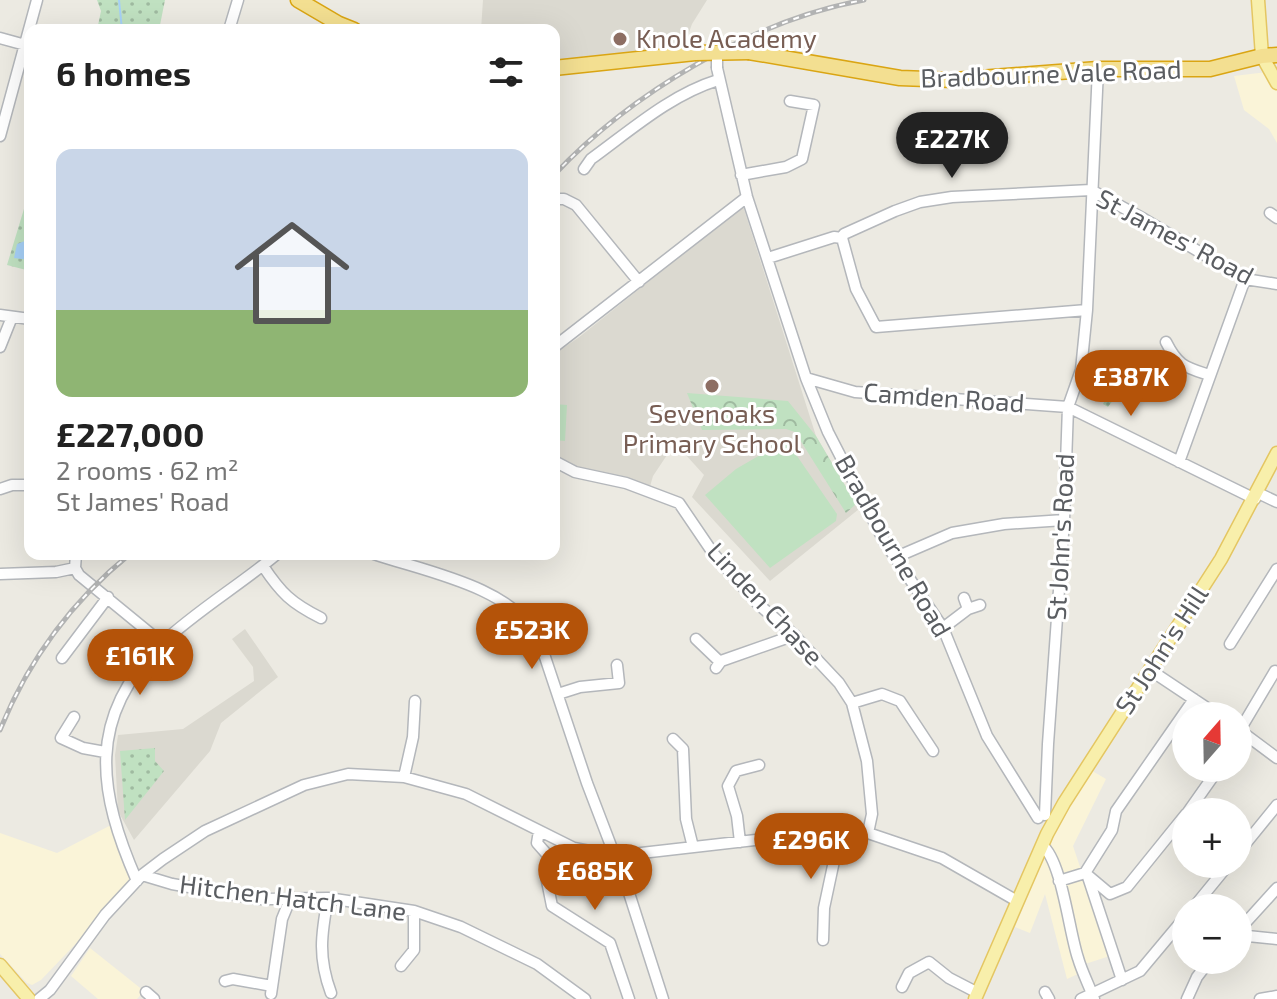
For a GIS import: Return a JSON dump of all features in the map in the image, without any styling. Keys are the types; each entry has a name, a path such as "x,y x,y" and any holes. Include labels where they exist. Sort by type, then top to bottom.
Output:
{"highway":[{"path":"298,0 339,24"},
{"name":"Bradbourne Vale Road","path":"560,67 695,53 749,52 900,78 979,79 1098,69 1210,69 1269,55"}],"main road":[{"path":"1258,0 1277,83"},
{"name":"St John's Hill","path":"976,996 1045,839 1046,817 1093,755 1221,559 1277,453"},
{"path":"0,965 29,999"}],"street":[{"path":"32,24 37,0"},
{"path":"231,24 238,0"},
{"path":"0,38 24,45"},
{"name":"Bradbourne Road","path":"717,52 718,74 747,197 806,378 853,484 894,558 943,628 987,736 1046,817"},
{"path":"0,135 24,59"},
{"name":"St John's Road","path":"1046,817 1068,407 1081,370 1087,310 1098,69"},
{"path":"584,169 591,159 666,104 718,74"},
{"path":"741,175 786,167 802,159 814,105 790,101"},
{"name":"St James' Road","path":"768,258 834,237 842,238 844,234 920,202 952,197 1091,190 1245,279 1277,284"},
{"path":"560,342 747,197"},
{"path":"560,199 576,205 639,282"},
{"path":"842,238 856,289 876,327 1087,310"},
{"path":"1179,462 1245,279"},
{"path":"0,315 24,318"},
{"path":"0,347 12,317"},
{"path":"1166,342 1181,365 1209,375"},
{"name":"Camden Road","path":"806,378 855,392 1068,407 1179,462 1277,502"},
{"name":"Linden Chase","path":"560,464 575,472 626,483 679,503 713,553 758,604 795,635 839,683 852,703 871,789 872,814 868,833"},
{"path":"0,489 24,485"},
{"path":"894,558 952,533 1004,524 1064,520"},
{"path":"76,560 79,575 162,643"},
{"path":"140,878 123,849 110,799 105,752 112,715 125,689 162,643 270,560"},
{"path":"392,560 485,592 530,623 538,636 663,999"},
{"path":"263,566 279,591 293,604 321,618"},
{"path":"0,574 56,572 75,568"},
{"path":"1230,644 1277,569"},
{"path":"62,658 108,597"},
{"path":"964,598 968,609"},
{"path":"943,628 968,609 980,605"},
{"path":"696,639 718,665 795,635"},
{"path":"558,694 580,687 619,683 617,665"},
{"path":"1150,670 1198,702"},
{"path":"1252,712 1275,671"},
{"path":"852,703 882,694 900,701 933,751"},
{"path":"1059,881 1086,875 1112,830 1116,811 1194,699"},
{"path":"404,777 413,737 415,701"},
{"path":"74,717 61,738 83,748 105,752"},
{"path":"673,739 683,749 686,819 693,847"},
{"path":"1252,741 1277,758"},
{"path":"740,842 737,816 724,787 736,771 759,765"},
{"path":"39,999 50,990 105,915 140,878 205,831 304,785 348,774 404,777 466,794 574,848 615,856 841,828 868,833 942,858 1017,901"},
{"path":"1252,836 1277,805"},
{"path":"823,940 820,917 841,828"},
{"path":"539,831 537,843 552,860 546,876 552,906 610,943 629,999"},
{"path":"1086,875 1110,894 1127,887 1172,832"},
{"path":"1045,839 1059,881 1077,957 1093,996"},
{"path":"1086,875 1122,980"},
{"name":"Hitchen Hatch Lane","path":"140,878 258,899 328,898 414,911 461,927 537,964 585,999"},
{"path":"1204,894 1218,878"},
{"path":"1252,917 1277,888"},
{"path":"225,981 233,979 272,990 282,919 291,897"},
{"path":"328,898 321,935 322,969 328,988 338,977"},
{"path":"401,966 414,950 414,911"},
{"path":"1081,999 1093,996 1140,971 1172,933"},
{"path":"1252,935 1277,939"},
{"path":"902,987 909,973 929,962 976,996"},
{"path":"1187,999 1199,974"},
{"path":"1260,999 1277,996"}],"shaded area":[{"name":"Knole Academy","path":"483,0 707,0 692,24 683,49 560,62 560,24 481,24"},
{"path":"1267,72 1277,88 1277,143 1269,129 1244,110 1234,76"},
{"name":"Sevenoaks Primary School","path":"743,206 816,436 859,509 770,581 692,497 704,475 675,443 653,476 649,490 575,471 560,462 560,350"},
{"path":"245,629 278,677 221,723 210,751 134,840 118,811 115,755 118,735 183,729 254,681 253,667 232,639"},
{"path":"1089,769 1106,779 1073,846 1110,956 1085,964 1049,837"},
{"path":"113,824 133,884 41,980 32,985 27,983 0,954 0,833 57,853"},
{"path":"1046,851 1078,974 1067,979 1045,894 1030,933 1015,927"},
{"path":"90,948 144,991 137,999 98,999 71,976"}],"green space":[{"path":"97,0 165,0 160,24 98,24 101,11"},
{"path":"24,209 24,269 7,265"},
{"path":"1086,379 1116,396 1108,407 1103,404 1106,398 1097,393 1094,398 1081,393"},
{"path":"687,393 788,401 816,436 856,504 846,513 795,432 786,429 702,430"},
{"path":"560,404 567,405 565,441 560,441"},
{"path":"786,440 837,514 836,521 770,568 705,495 736,469"},
{"path":"155,748 155,761 164,771 125,820 120,751"}],"water":[{"path":"24,241 24,259 14,258 17,244"}],"waterway":[{"path":"119,0 121,24"}],"railway":[{"path":"560,169 619,116 696,65 779,24 864,0"},
{"path":"0,730 38,656 71,612 123,560"}],"place":[{"name":"Knole Academy","path":"620,39"},
{"name":"Sevenoaks Primary School","path":"712,386"}]}
